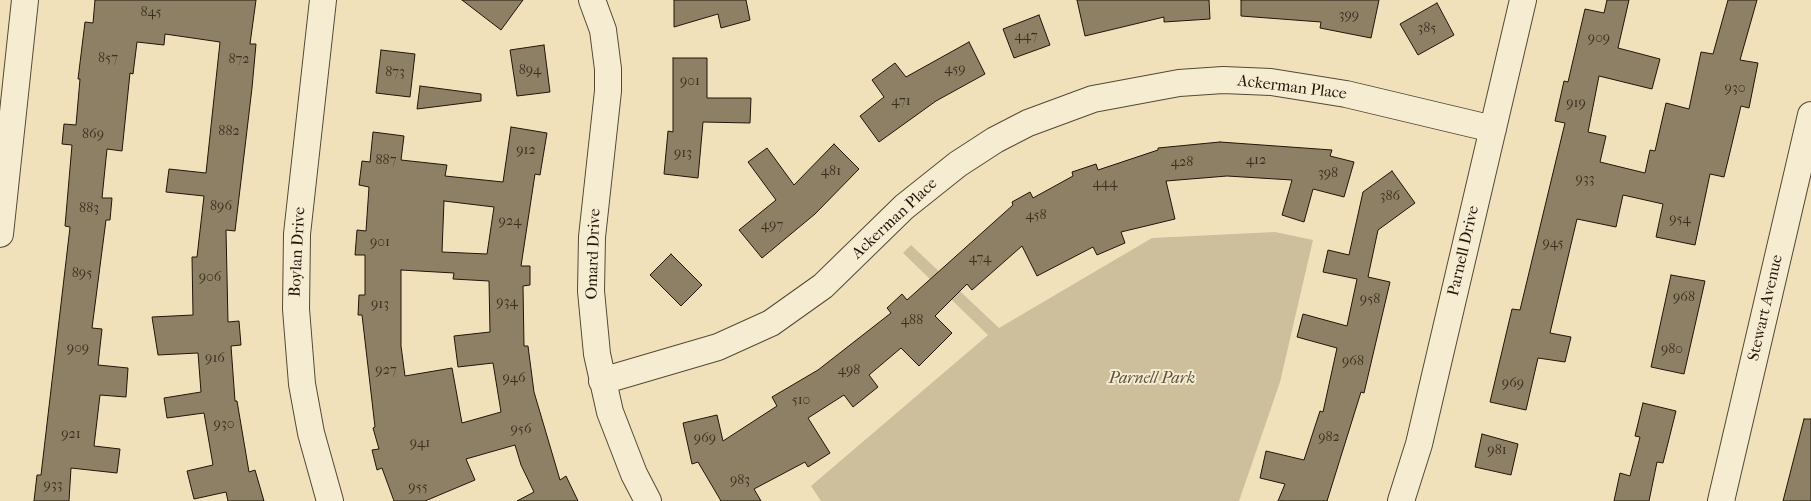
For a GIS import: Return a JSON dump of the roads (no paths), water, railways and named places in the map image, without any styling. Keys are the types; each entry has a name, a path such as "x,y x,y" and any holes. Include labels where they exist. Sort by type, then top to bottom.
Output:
{"street":[{"path":"0,234 25,0"},
{"name":"Boylan Drive","path":"322,0 297,234 296,309 302,384 309,423 330,501"},
{"name":"Omard Drive","path":"592,0 603,30 608,69 608,92 592,237 590,291 597,354 610,412 634,474 648,501"},
{"name":"Parnell Drive","path":"1401,501 1419,444 1523,0"},
{"name":"Ackerman Place","path":"602,381 718,347 771,323 822,286 904,207 958,164 995,140 1028,124 1094,100 1179,83 1223,80 1270,82 1346,94 1493,129"},
{"name":"Stewart Avenue","path":"1721,501 1811,115"}],"park label":[{"name":"Parnell Park","path":"1152,379"}]}
